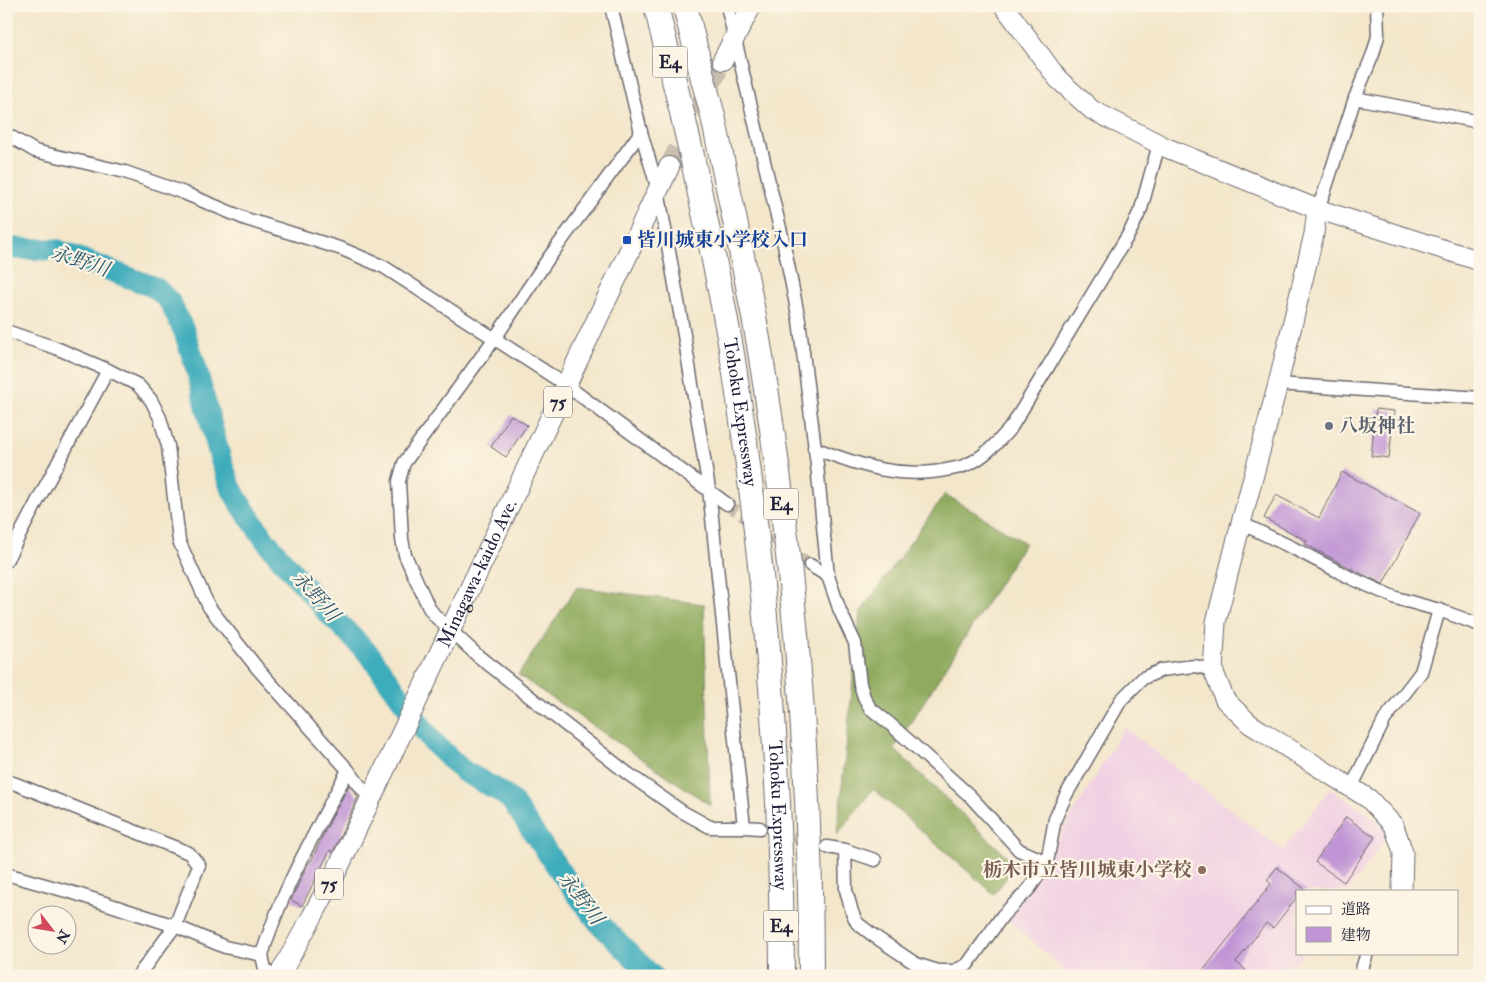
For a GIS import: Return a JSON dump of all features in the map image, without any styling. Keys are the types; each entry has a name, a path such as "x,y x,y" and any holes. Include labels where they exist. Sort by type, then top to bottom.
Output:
{"highway":[{"name":"Tohoku Expressway","path":"656,6 692,156 719,287 747,454 763,594 779,801 782,976"},
{"name":"Tohoku Expressway","path":"686,6 713,116 760,349 775,448 792,592 802,708 807,805 811,976"}],"main road":[{"path":"723,60 751,6"},
{"name":"Minagawa-kaido Ave.","path":"279,976 334,876 669,167"}],"street":[{"path":"611,6 641,132 658,190 709,489 744,827"},
{"path":"727,6 784,245 799,320 828,576 854,643 860,684 864,697 870,708 970,796 1019,850 1047,862"},
{"path":"1004,6 1058,79 1092,110 1159,144 1318,209 1480,261"},
{"path":"1377,6 1378,36 1373,54 1355,98 1318,209 1314,234 1278,384 1216,622 1213,670 1225,700 1250,724 1369,799 1394,826 1403,852 1401,890"},
{"path":"1355,98 1480,122"},
{"path":"641,132 548,259 495,338 404,463 399,481 402,539 405,555 429,608 449,633 627,773 681,811 710,826 760,828"},
{"path":"6,134 35,151 125,172 184,192 246,219 361,256 384,266 566,385 727,504"},
{"path":"814,448 853,463 896,473 937,472 967,465 990,449 1012,426 1130,232 1141,209 1159,144"},
{"path":"6,331 56,348 108,370 138,385 150,400 160,418 168,446 179,541 209,607 258,669 348,770 373,794"},
{"path":"6,562 108,370"},
{"path":"1278,384 1480,398"},
{"path":"1241,523 1351,578 1396,598 1439,610 1480,625"},
{"path":"810,565 828,576"},
{"path":"1351,788 1385,719 1421,672 1439,610"},
{"path":"920,965 938,971 954,971 967,965 1003,914 1029,888 1047,862 1055,819 1066,794 1121,700 1143,678 1162,670 1195,666 1213,670"},
{"path":"274,976 265,969 262,955 269,931 295,872 348,770"},
{"path":"6,782 16,784 190,852 198,865 175,926 138,976"},
{"path":"827,848 845,850 875,860"},
{"path":"845,850 846,890 857,923 920,965 933,976"},
{"path":"6,874 77,894 175,926 225,946 262,955"},
{"path":"1362,976 1367,954"}],"shaded area":[{"name":"栃木市立皆川城東小学校","path":"1124,728 1283,850 1330,789 1381,823 1388,835 1349,890 1296,890 1296,954 1302,954 1287,976 1071,976 1003,915 1029,888"}],"green space":[{"path":"945,494 1025,543 894,749 1016,865 994,894 873,789 837,835 860,613"},
{"path":"577,587 704,604 710,805 518,675"}],"building":[{"path":"1376,409 1394,411 1389,458 1371,456"},
{"path":"511,415 527,425 506,457 491,447"},
{"path":"1342,472 1420,513 1383,584 1305,544 1307,541 1264,518 1276,495 1319,518"},
{"path":"349,785 358,797 333,852 330,850 302,906 291,900"},
{"path":"1346,817 1375,837 1344,882 1315,862"},
{"path":"1277,867 1306,890 1296,890 1296,898 1273,928 1266,923 1236,962 1246,970 1241,976 1199,976 1271,884 1267,880"}],"waterway":[{"name":"永野川","path":"6,248 57,250 156,288 170,302 184,331 195,364 220,457 230,486 266,541 326,611 370,655 432,741 463,771 496,789 511,800 562,874 599,923 652,976"}],"tunnel":[{"path":"669,167 723,60"},
{"path":"727,504 810,565"},
{"path":"775,832 813,843"}],"place":[{"name":"皆川城東小学校入口","path":"627,240"},
{"name":"八坂神社","path":"1329,426"},
{"name":"栃木市立皆川城東小学校","path":"1202,870"}]}
